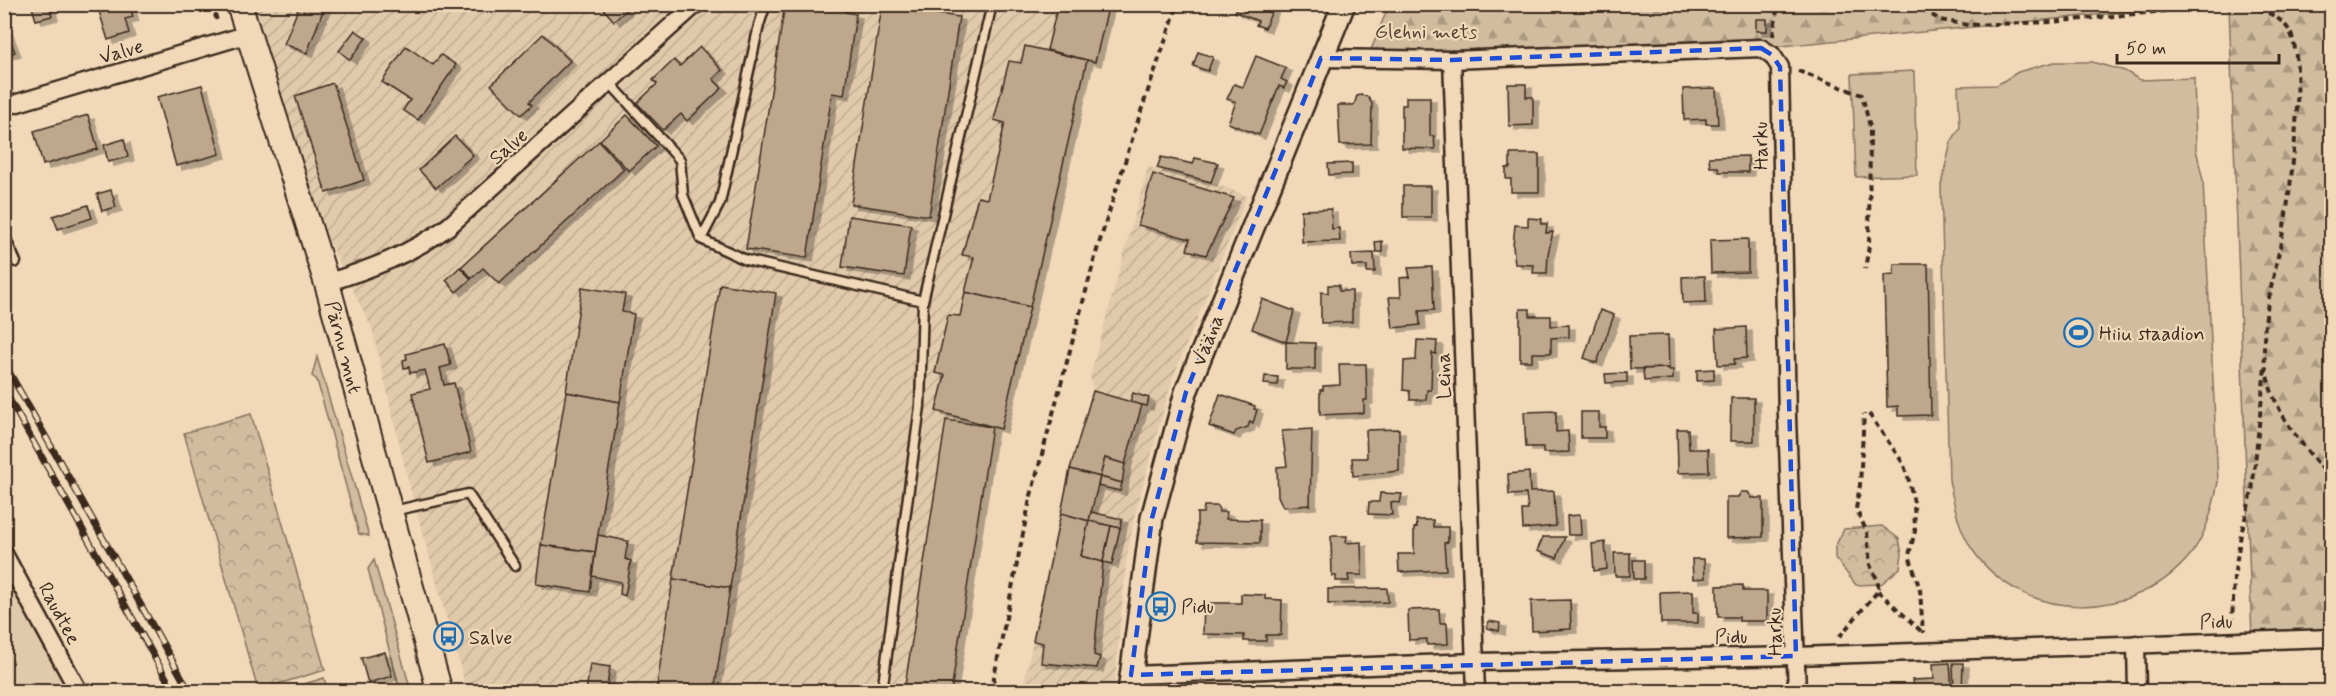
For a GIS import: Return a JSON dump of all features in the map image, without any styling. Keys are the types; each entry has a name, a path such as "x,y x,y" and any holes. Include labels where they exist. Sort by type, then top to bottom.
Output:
{"main road":[{"name":"Pärnu mnt","path":"239,4 326,283 440,692"}],"street":[{"name":"Salve","path":"326,283 372,269 423,245 449,226 696,4"},
{"name":"Vääna","path":"1130,683 1152,518 1185,392 1344,4"},
{"name":"Valve","path":"4,107 249,34"},
{"path":"1321,58 1452,60 1761,48 1776,61"},
{"name":"Leina","path":"1452,60 1476,692"},
{"name":"Harku","path":"1776,61 1797,692"},
{"name":"Raudtee","path":"4,554 79,692"},
{"name":"Pidu","path":"1130,683 1475,662 1796,656 2331,638"},
{"path":"2136,644 2137,692"}],"lane":[{"path":"701,239 720,203 766,4"},
{"path":"882,692 920,406 923,301 992,4"},
{"path":"610,83 680,160 683,195 701,239 746,260 923,301"},
{"path":"4,235 16,262"},
{"path":"390,512 468,494 515,566"}],"path":[{"path":"991,692 1030,499 1097,250 1178,4"},
{"path":"1914,4 1940,20 1968,25 2052,22 2237,4 2270,13 2289,30 2297,54 2299,92 2283,235 2266,312 2265,363 2252,492 2241,534 2235,577 2231,641"},
{"path":"2255,8 2273,4"},
{"path":"2329,4 2331,146"},
{"path":"1777,5 1776,61 1862,95 1870,127 1869,246 1865,269"},
{"path":"2265,363 2276,404 2293,433 2331,479"},
{"path":"1830,654 1836,641 1878,591 1878,581 1870,565 1868,532 1856,509 1867,414 1903,463 1908,477 1914,503 1916,531 1910,555 1920,590 1923,633"},
{"path":"1878,591 1940,651"}],"highlighted area":[{"path":"1761,48 1772,55 1780,67 1796,656 1131,675 1152,518 1186,392 1321,58 1452,60"}],"shaded area":[{"path":"239,5 1109,5 1095,62 1087,61 1001,429 992,427 951,691 467,691 410,488 372,329 289,162"},
{"path":"1148,167 1211,182 1247,196 1172,380 1135,513 1126,563 1114,691 1022,692 1070,469 1093,391 1090,376"},
{"path":"5,572 70,691 5,691"}],"green space":[{"name":"Glehni mets","path":"1389,5 2196,5 1761,48 1367,60"},
{"path":"2229,5 2331,5 2331,636 2252,637"},
{"name":"Hiiu staadion","path":"2054,62 2092,62 2125,71 2140,80 2194,78 2196,149 2203,181 2218,482 2205,529 2197,546 2168,577 2141,593 2111,603 2080,606 2049,602 2020,592 1994,574 1972,549 1963,533 1949,480 1941,185 1951,142 1960,128 1958,86 1997,85 2018,72"},
{"path":"1914,71 1917,175 1856,177 1852,74"},
{"path":"317,357 369,536 359,534 317,380 312,376"},
{"path":"251,414 325,670 258,690 184,433"},
{"path":"1882,526 1899,539 1902,554 1900,568 1881,584 1856,585 1835,558 1835,547 1844,529"},
{"path":"374,560 411,691 400,691 368,569"},
{"path":"324,678 328,691 281,691"}],"building":[{"path":"31,4 49,4 52,16 36,20"},
{"path":"108,4 129,4 133,17 125,19 129,33 108,40 98,8"},
{"path":"300,4 315,4 324,8 307,53 284,44"},
{"path":"599,4 633,4 614,21"},
{"path":"785,4 846,4 845,12 856,14 844,95 832,93 807,258 746,249"},
{"path":"1058,4 1109,4 1095,62 1047,50"},
{"path":"1238,4 1251,4 1271,13 1265,28 1256,25 1258,21 1235,12"},
{"path":"1251,4 1283,4 1282,8 1274,5 1271,13"},
{"path":"882,6 959,17 929,216 851,204"},
{"path":"1756,19 1767,19 1767,31 1756,31"},
{"path":"4,24 15,52 4,56"},
{"path":"355,30 366,38 350,60 339,51"},
{"path":"543,34 570,61 529,102 532,105 521,115 491,85"},
{"path":"406,46 433,65 441,55 456,65 418,120 403,110 410,100 382,82"},
{"path":"1025,46 1087,60 1030,307 965,292 974,257 962,255 978,197 987,199 1005,123 994,120 1009,61 1021,63"},
{"path":"700,47 722,70 713,79 722,88 687,121 681,114 663,130 637,103 657,84 653,80 674,60 680,66"},
{"path":"1198,52 1213,57 1208,71 1193,66"},
{"path":"1256,56 1286,68 1281,79 1287,82 1284,88 1279,86 1259,135 1228,123 1236,102 1227,99 1234,84 1243,87"},
{"path":"333,83 364,180 326,193 295,96"},
{"path":"1508,84 1526,84 1526,97 1533,97 1533,125 1509,126"},
{"path":"202,85 220,154 176,166 157,97"},
{"path":"1716,88 1718,124 1706,124 1706,119 1684,120 1683,89"},
{"path":"1357,96 1368,97 1372,104 1371,144 1340,145 1338,105 1354,105"},
{"path":"1406,97 1430,97 1430,136 1434,136 1435,149 1402,148 1402,105 1406,105"},
{"path":"88,115 98,149 43,165 34,131"},
{"path":"627,115 656,146 629,171 600,140"},
{"path":"455,136 473,155 436,188 419,170"},
{"path":"124,139 128,157 108,162 104,145"},
{"path":"599,141 624,169 499,284 483,268 472,278 461,267"},
{"path":"1510,154 1539,154 1539,192 1511,192 1511,179 1506,179 1506,168 1510,168"},
{"path":"1748,156 1748,172 1719,172 1718,167 1710,167 1709,157"},
{"path":"1161,157 1193,164 1195,158 1218,163 1211,182 1157,168"},
{"path":"1352,163 1352,174 1329,175 1328,164"},
{"path":"1153,174 1234,198 1206,255 1187,250 1190,239 1138,225"},
{"path":"1403,186 1431,186 1431,217 1403,217"},
{"path":"111,190 116,207 102,211 97,194"},
{"path":"88,205 92,218 58,229 53,216"},
{"path":"1331,209 1332,229 1339,228 1340,241 1302,242 1301,210"},
{"path":"849,216 911,225 904,276 842,267"},
{"path":"1528,218 1542,219 1541,224 1547,224 1546,233 1553,232 1547,273 1533,273 1534,265 1515,264 1513,246 1515,225 1528,226"},
{"path":"1748,239 1748,272 1711,273 1710,240"},
{"path":"1382,241 1382,252 1376,252 1375,242"},
{"path":"1374,253 1375,272 1367,272 1367,266 1352,266 1351,254"},
{"path":"1894,264 1928,264 1931,415 1898,416 1898,406 1887,407 1884,275 1894,274"},
{"path":"460,267 471,279 456,292 446,280"},
{"path":"1432,267 1434,310 1419,311 1420,325 1393,328 1389,297 1401,297 1400,278 1410,277 1408,268"},
{"path":"1705,276 1706,302 1683,303 1682,277"},
{"path":"720,284 776,293 730,588 673,579"},
{"path":"1328,285 1339,285 1339,291 1352,291 1352,322 1321,323 1321,292 1328,293"},
{"path":"582,287 625,294 622,312 634,314 620,402 566,392"},
{"path":"965,292 1030,307 1001,429 936,411 945,375 935,373 948,315 960,316"},
{"path":"1262,299 1294,311 1286,342 1252,329"},
{"path":"1520,309 1530,309 1530,316 1551,316 1551,326 1569,325 1569,337 1551,338 1551,353 1532,353 1532,361 1520,361"},
{"path":"1600,310 1614,315 1597,363 1584,358"},
{"path":"1746,327 1747,358 1734,359 1735,364 1718,365 1716,329"},
{"path":"1668,335 1669,368 1630,369 1629,336"},
{"path":"1417,340 1437,341 1436,354 1432,353 1431,390 1427,390 1426,400 1410,400 1410,391 1403,390 1404,361 1416,360"},
{"path":"1286,342 1315,343 1315,369 1286,369"},
{"path":"445,344 451,365 440,368 444,385 454,383 471,452 429,463 412,393 430,389 425,370 410,373 409,367 404,368 403,360 407,359 406,354"},
{"path":"1339,364 1366,364 1367,400 1364,400 1364,413 1320,415 1320,390 1323,390 1323,386 1340,385"},
{"path":"1669,368 1673,370 1673,379 1644,381 1643,369"},
{"path":"1714,369 1714,380 1697,381 1697,370"},
{"path":"1627,373 1627,382 1606,383 1605,374"},
{"path":"1265,376 1278,377 1277,385 1264,384"},
{"path":"1093,391 1142,405 1125,464 1105,458 1100,477 1070,469"},
{"path":"566,392 620,402 595,552 541,545"},
{"path":"1133,393 1149,398 1147,406 1130,402"},
{"path":"1220,394 1255,406 1254,409 1257,410 1253,423 1250,421 1248,427 1236,431 1234,435 1209,426"},
{"path":"1731,398 1754,398 1754,441 1730,441"},
{"path":"1556,411 1556,432 1568,431 1569,452 1543,453 1543,447 1526,447 1524,412"},
{"path":"1581,412 1599,412 1599,427 1605,427 1605,438 1581,438"},
{"path":"946,420 992,427 951,692 904,692"},
{"path":"1312,429 1310,505 1283,507 1278,496 1277,467 1287,466 1282,431"},
{"path":"1399,429 1399,471 1353,476 1352,458 1367,458 1366,430"},
{"path":"1677,429 1688,429 1689,449 1708,449 1709,472 1678,473"},
{"path":"1105,458 1125,464 1122,483 1100,477"},
{"path":"1070,469 1100,477 1089,521 1061,513"},
{"path":"1529,472 1530,492 1554,491 1556,526 1523,529 1522,510 1528,510 1526,494 1509,495 1508,474"},
{"path":"1100,477 1122,483 1120,491 1098,486"},
{"path":"1741,492 1748,492 1752,498 1763,498 1763,537 1726,538 1726,497 1738,497"},
{"path":"1380,493 1402,494 1400,503 1391,502 1392,515 1368,514 1369,502 1379,502"},
{"path":"1204,506 1218,506 1219,512 1227,512 1226,519 1260,520 1260,543 1197,542 1197,513 1203,513"},
{"path":"1091,512 1122,519 1120,528 1089,521"},
{"path":"1061,513 1089,521 1081,556 1103,562 1094,655 1100,657 1097,668 1041,663 1043,643 1033,641"},
{"path":"1580,515 1581,535 1568,535 1567,516"},
{"path":"1416,520 1433,520 1433,527 1448,527 1448,542 1444,543 1446,570 1399,572 1398,554 1414,554"},
{"path":"1089,521 1111,526 1103,562 1081,556"},
{"path":"1111,526 1120,528 1112,564 1103,562"},
{"path":"598,535 628,541 625,559 631,561 625,596 620,594 621,582 592,576"},
{"path":"1331,536 1347,536 1346,543 1361,542 1362,575 1348,575 1349,581 1336,581 1336,576 1332,576"},
{"path":"1543,537 1565,537 1557,558 1537,551"},
{"path":"1605,542 1607,569 1594,571 1592,544"},
{"path":"541,545 595,552 590,592 536,584"},
{"path":"1614,553 1630,553 1630,576 1615,576"},
{"path":"1692,559 1704,559 1705,578 1693,579"},
{"path":"1633,560 1644,560 1644,579 1634,579"},
{"path":"673,579 730,588 714,692 656,692"},
{"path":"1743,585 1743,591 1767,591 1767,621 1739,621 1739,617 1718,617 1717,586"},
{"path":"1387,588 1388,602 1328,604 1328,589"},
{"path":"1693,591 1693,613 1698,613 1698,623 1661,623 1660,592"},
{"path":"1241,594 1265,595 1265,599 1282,600 1281,635 1266,635 1266,641 1244,641 1244,635 1203,634 1204,603 1241,603"},
{"path":"1570,600 1571,629 1532,631 1531,601"},
{"path":"1439,609 1440,623 1447,623 1448,644 1427,645 1427,639 1409,640 1408,610"},
{"path":"1489,621 1500,623 1499,631 1487,628"},
{"path":"385,652 392,676 368,683 361,658"},
{"path":"1950,663 1952,692 1914,692 1912,680 1934,679 1933,664"},
{"path":"1953,663 1963,663 1962,692 1954,692"},
{"path":"590,664 610,667 606,692 586,692"},
{"path":"1541,688 1541,692 1514,692 1514,689"},
{"path":"2179,690 2224,690 2224,692 2179,692"}],"railway":[{"path":"4,363 190,692"},
{"path":"4,390 174,692"}],"place":[{"name":"Hiiu staadion","path":"2078,333"},
{"name":"Pidu","path":"1160,606"},
{"name":"Salve","path":"448,637"}]}
